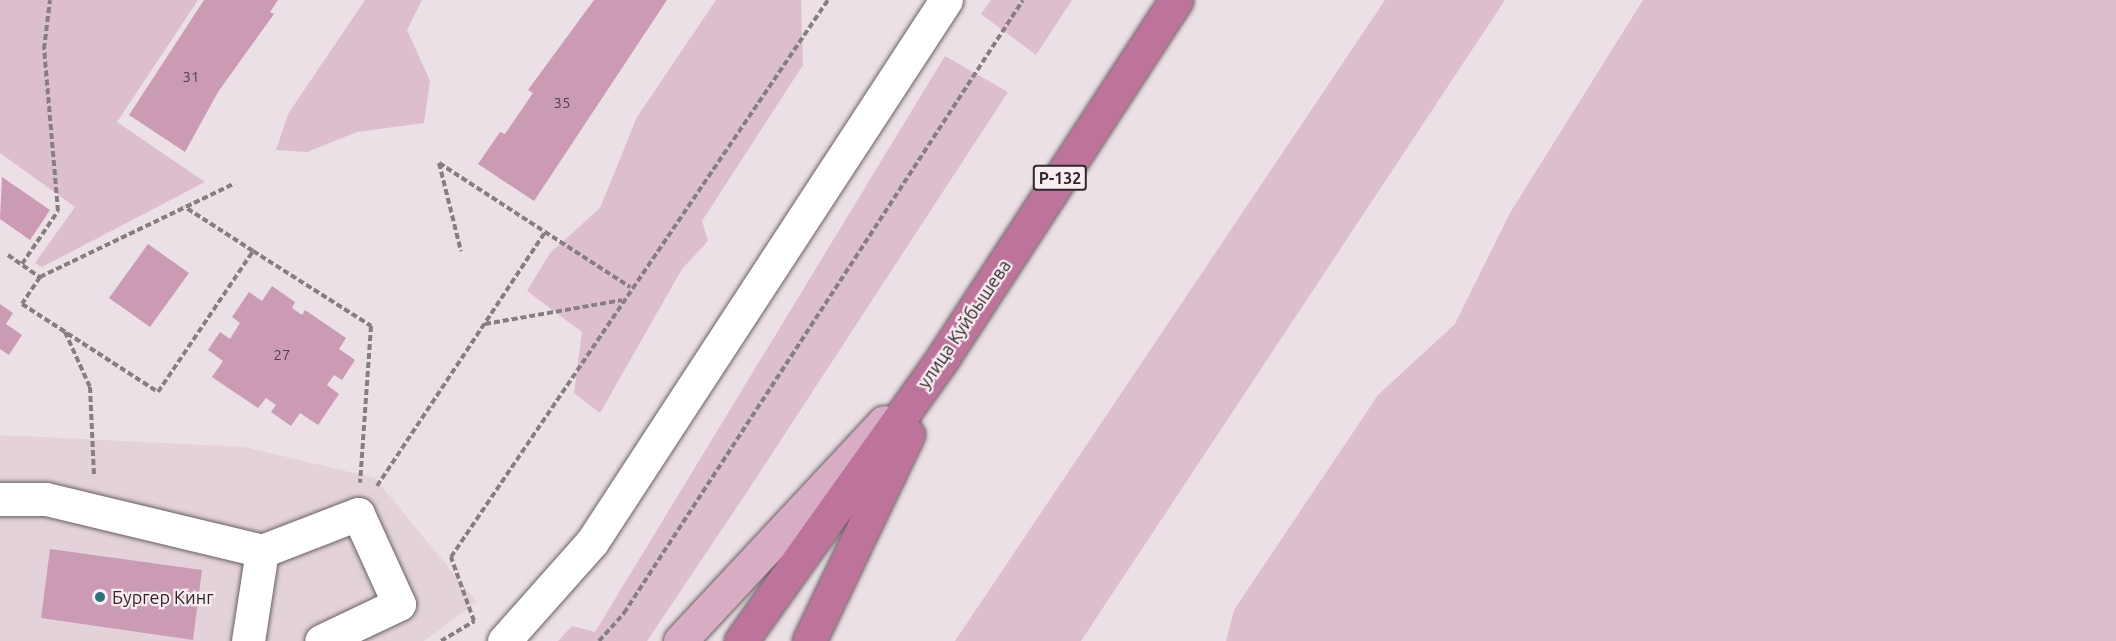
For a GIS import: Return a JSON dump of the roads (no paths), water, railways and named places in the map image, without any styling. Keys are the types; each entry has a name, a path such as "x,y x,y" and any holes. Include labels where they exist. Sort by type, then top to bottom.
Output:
{"highway":[{"name":"улица Куйбышева","path":"741,641 944,356 1176,0"},
{"name":"Р-132","path":"809,641 944,356"}],"main road":[{"path":"680,641 944,356"}],"street":[{"path":"504,641 592,542 946,0"},
{"path":"0,499 46,499 262,551 358,514 399,604 321,641"},
{"path":"248,641 262,551"}],"place":[{"name":"Бургер Кинг","path":"100,597"}]}
